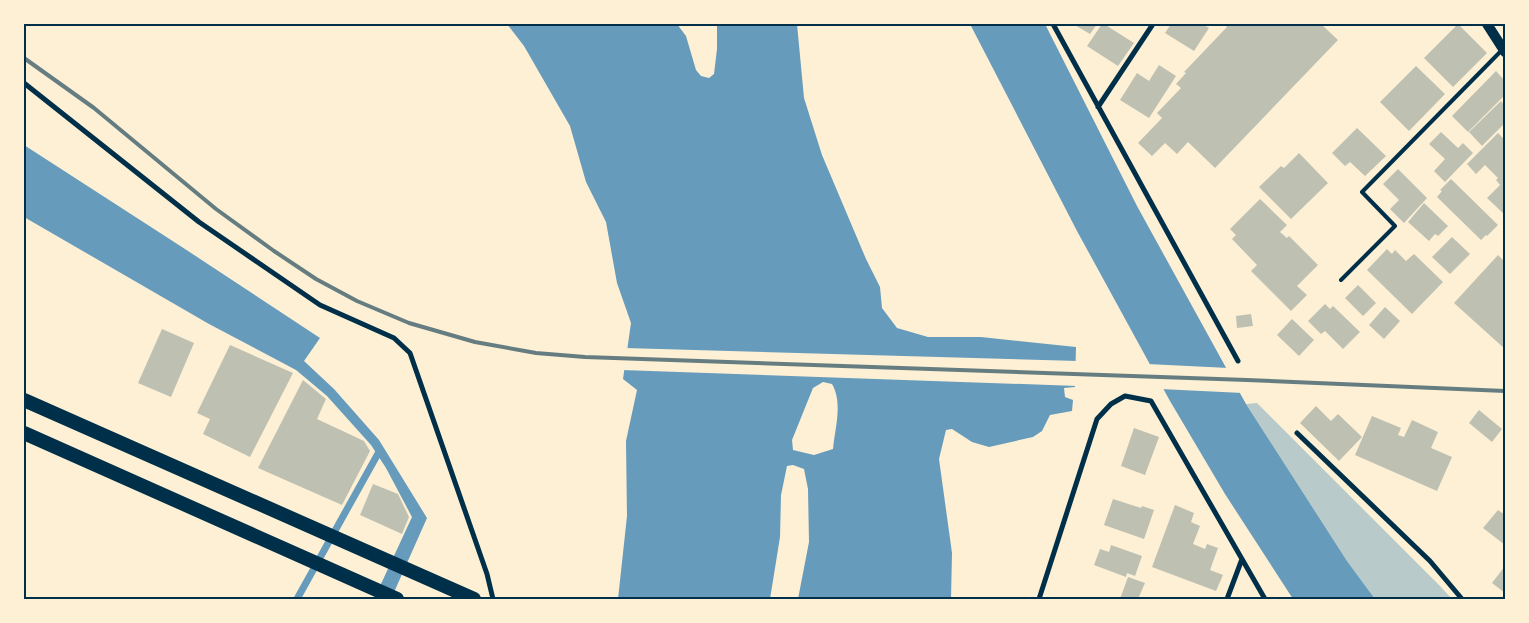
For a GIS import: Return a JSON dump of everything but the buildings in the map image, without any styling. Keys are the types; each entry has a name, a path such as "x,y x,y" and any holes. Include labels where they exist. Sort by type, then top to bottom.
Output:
{"highway":[{"path":"24,400 474,599"},
{"path":"24,433 397,599"}],"main road":[{"path":"1487,24 1504,50"}],"street":[{"path":"1053,24 1238,361"},
{"path":"1098,107 1153,24"},
{"path":"24,83 199,222 320,304 394,338 410,353 487,574 493,599"},
{"path":"1039,599 1097,418 1111,404 1125,396 1151,401 1265,599"},
{"path":"1298,433 1430,561 1462,599"},
{"path":"1227,599 1242,559"}],"lane":[{"path":"1342,280 1395,226 1362,192 1504,50"}],"shaded area":[{"path":"1257,403 1452,599 1375,599 1347,561 1246,404"}],"water":[{"path":"507,24 677,24 686,36 696,70 701,76 709,78 714,74 717,24 797,24 804,98 822,155 866,259 880,287 882,308 897,328 928,337 981,337 1076,347 1075,387 1064,388 1065,397 1073,400 1072,411 1050,415 1042,431 1033,437 989,447 972,442 952,429 946,430 939,459 952,553 951,599 798,599 809,542 808,489 804,469 793,465 787,466 781,495 780,537 770,599 618,599 627,516 626,441 637,390 623,379 631,323 617,283 606,222 586,182 570,126 524,46","holes":["823,382 832,384 838,407 833,449 814,455 793,450 792,440 813,388"]},
{"path":"970,24 1045,24 1137,206 1246,404 1347,561 1375,599 1293,599 1225,494 1170,401 1077,231"},
{"path":"24,145 320,338 304,361 334,389 379,440 427,518 391,599 374,599 412,517 386,468 371,445 327,396 296,370 209,324 24,217"}],"pier":[{"path":"625,348 1078,361 1077,386 622,370"},
{"path":"1147,364 1229,368 1243,393 1160,389"}],"waterway":[{"path":"297,599 379,449"}],"railway":[{"path":"24,58 94,108 216,209 316,279 357,301 409,323 475,342 536,353 585,357 1505,391"}]}
